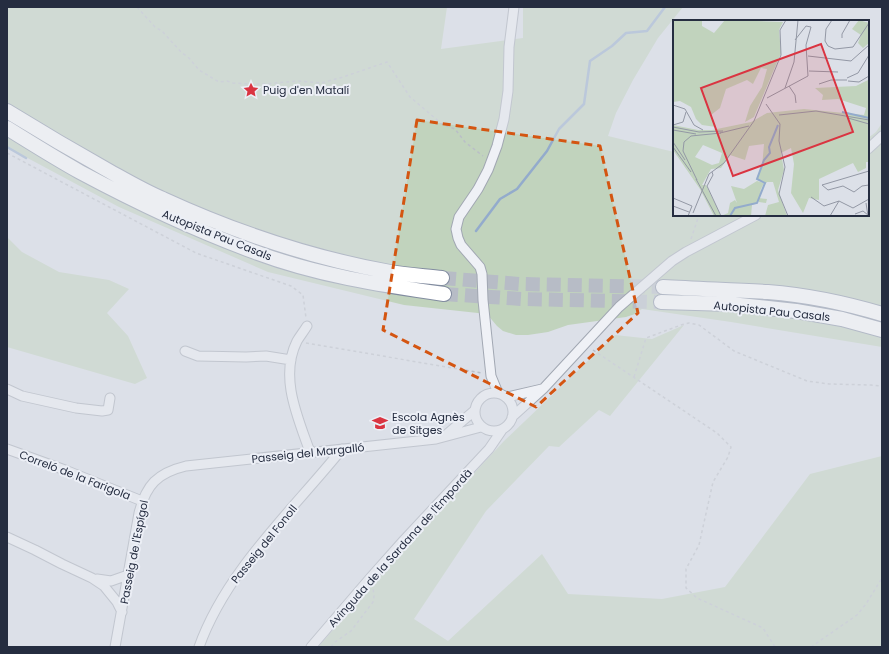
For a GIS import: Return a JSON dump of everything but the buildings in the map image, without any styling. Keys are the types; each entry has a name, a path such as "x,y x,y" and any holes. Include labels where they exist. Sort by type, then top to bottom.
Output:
{"highway":[{"name":"Autopista Pau Casals","path":"7,111 66,147 162,199 263,240 330,259 391,272 442,278"},
{"name":"Autopista Pau Casals","path":"7,128 79,171 149,208 256,252 342,277 444,294"},
{"name":"Autopista Pau Casals","path":"663,287 769,292 820,299 882,314"},
{"name":"Autopista Pau Casals","path":"661,302 730,304 796,311 842,319 882,330"},
{"path":"865,309 882,310"}],"street":[{"path":"498,393 491,376 482,274 480,267 461,244 456,229 459,217 478,189 488,170 497,146 504,119 508,91 509,47 514,7"},
{"path":"869,148 882,136"},
{"path":"512,417 543,389 619,307 672,261 754,216"},
{"path":"308,326 297,341 291,360 290,383 294,405 310,452"},
{"path":"185,351 198,356 266,356 291,360"},
{"path":"485,394 491,376"},
{"path":"7,389 22,396 76,408 102,411 108,410 110,398"},
{"path":"507,398 543,389"},
{"path":"493,392 498,393 507,398 513,412 509,425 502,430 494,432 485,429 476,421 474,411 477,402 485,394 493,392"},
{"path":"444,437 474,411"},
{"path":"485,429 490,449"},
{"name":"Passeig del Margalló","path":"172,470 186,466 444,437 485,429"},
{"name":"Avinguda de la Sardana de l'Empordà","path":"311,647 404,540 490,449 502,430"},
{"name":"Passeig del Fonoll","path":"199,647 209,622 240,571 342,449"},
{"name":"Correló de la Farigola","path":"8,452 64,470 142,501"},
{"name":"Passeig de l'Espígol","path":"115,647 142,501 149,488 158,477 172,470"},
{"path":"7,537 92,578 104,586 117,602 122,612"},
{"path":"92,578 111,581 128,575"}],"path":[{"path":"137,7 155,27 162,30 199,70 219,82 227,81 248,84 297,81 321,83 387,62 410,97 442,124 455,129 465,142 487,159 488,170"},
{"path":"7,153 196,253 290,286 303,295 308,326"},
{"path":"686,252 699,216"},
{"path":"634,377 646,338 681,325 688,324 698,325 734,351 807,381 829,384 871,384 882,386"},
{"path":"297,341 481,372 491,376"},
{"path":"584,344 717,433 731,447 728,457 713,482 699,546 686,569 686,588 697,598 763,628 775,647"},
{"path":"331,647 335,642 351,630 373,602 374,596 371,577"},
{"path":"812,647 857,615 866,604 882,578"}],"highlighted area":[{"path":"417,120 600,146 638,313 536,407 383,330"}],"green space":[{"path":"7,7 447,7 441,49 523,38 523,7 683,7 658,38 633,80 616,113 608,136 673,152 673,216 869,216 869,137 876,132 882,123 882,347 642,309 635,314 626,317 568,325 548,332 516,335 503,331 487,314 404,305 268,272 119,207 7,147"},
{"path":"7,237 22,252 59,272 109,280 129,289 107,313 128,336 147,378 135,384 7,347"},
{"path":"684,325 610,416 599,410 559,447 549,446 486,511 414,619 448,641 542,554 568,594 662,599 725,587 810,474 882,456 882,647 318,647 413,539 504,441 615,335 652,339"}],"waterway":[{"path":"476,231 500,199 517,189 547,151 559,129 584,104 590,61 612,46 626,33 647,31 665,7"},
{"path":"7,147 26,158"}],"tunnel":[{"path":"442,278 520,284 663,287"},
{"path":"444,294 522,299 661,302"}],"place":[{"name":"Puig d'en Matalí","path":"251,90"},
{"name":"Escola Agnès de Sitges","path":"380,423"}]}
